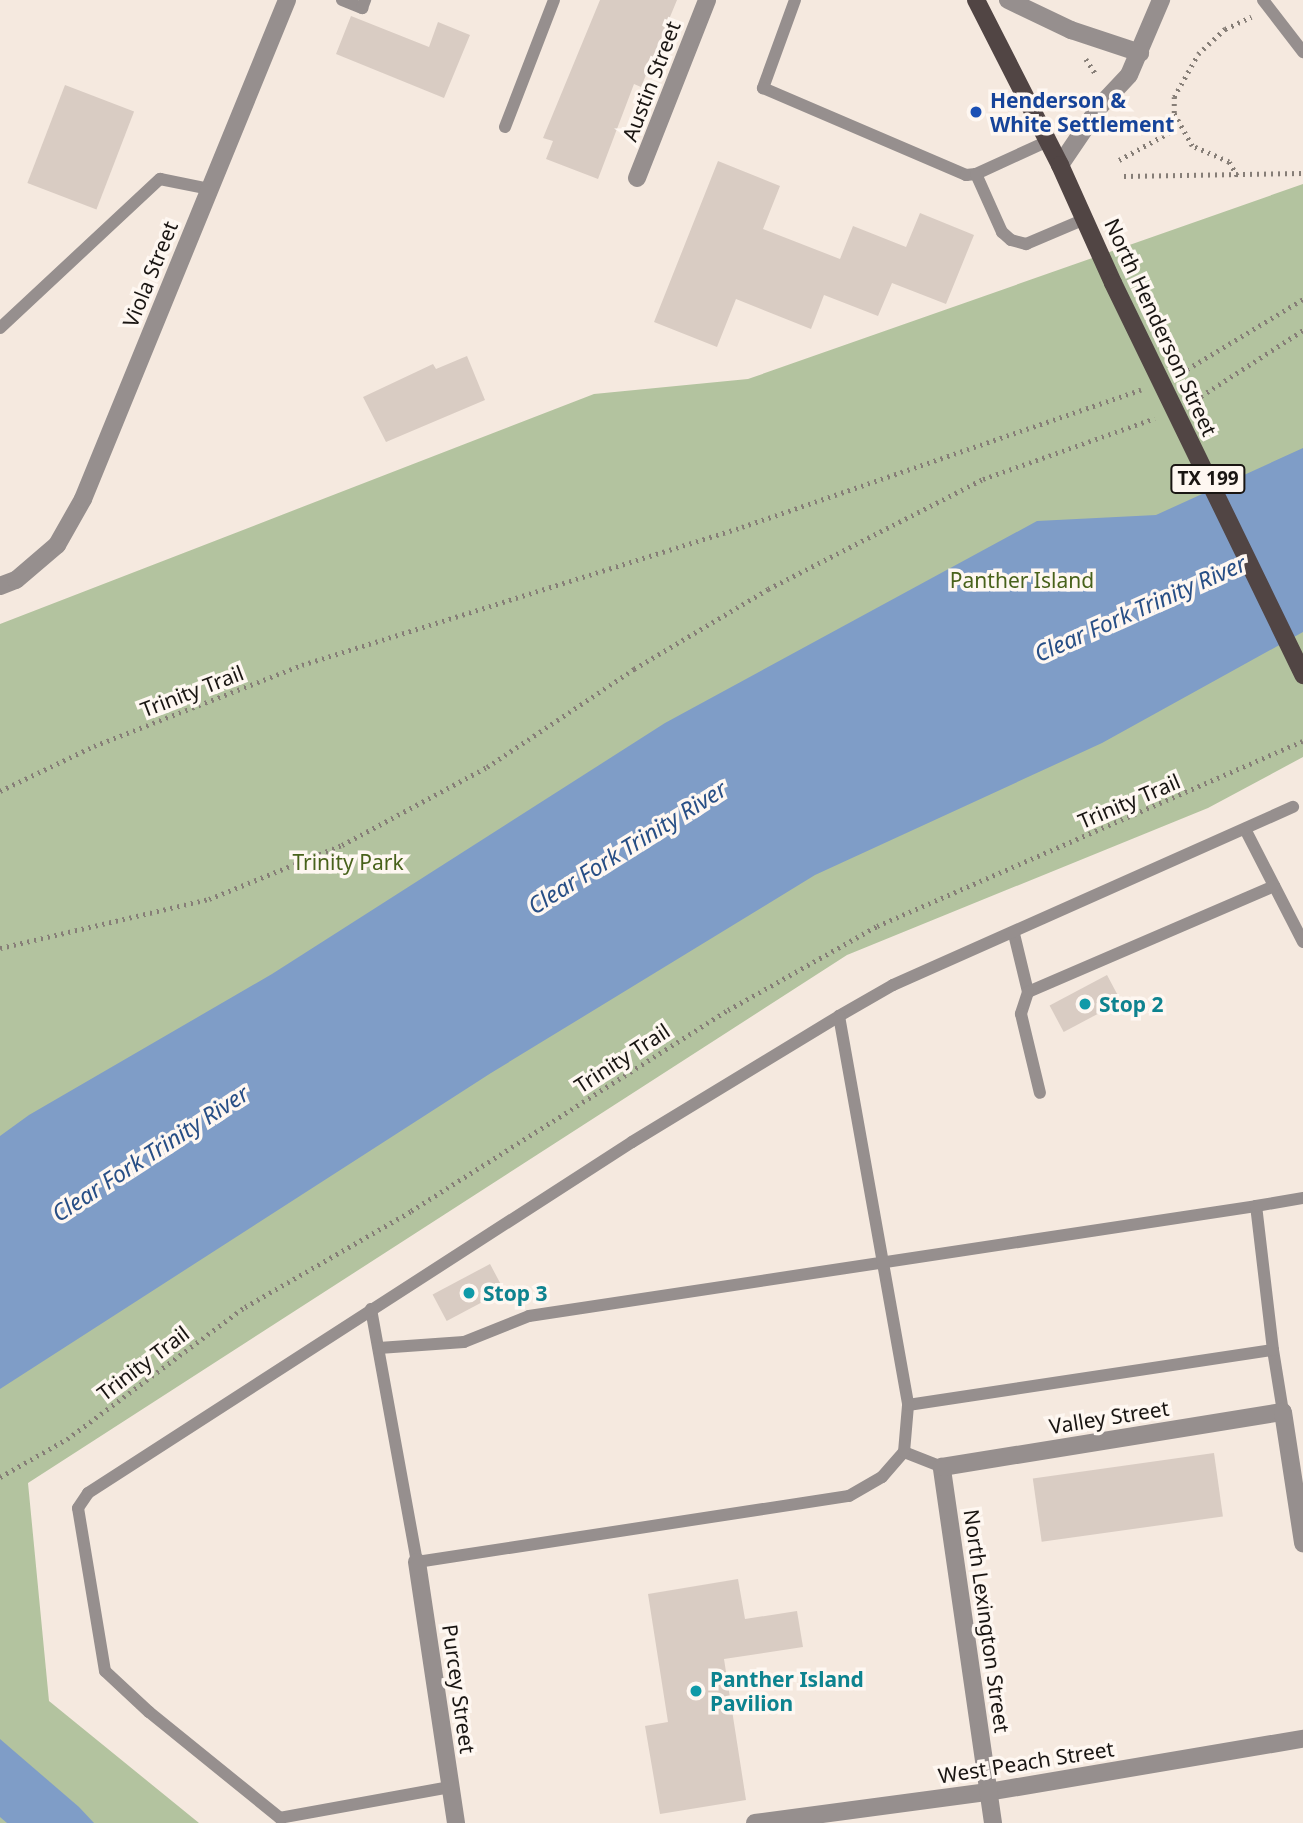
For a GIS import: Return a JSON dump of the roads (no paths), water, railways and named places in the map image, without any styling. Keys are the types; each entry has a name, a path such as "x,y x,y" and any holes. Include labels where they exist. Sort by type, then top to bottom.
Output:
{"main road":[{"name":"North Henderson Street","path":"975,0 1060,165 1113,283 1303,675"}],"street":[{"name":"Viola Street","path":"0,586 16,580 57,545 83,499 287,0"},
{"name":"Austin Street","path":"637,178 707,0"},
{"path":"1008,0 1071,30 1140,53"},
{"path":"1060,165 1100,106 1129,75 1160,0"},
{"path":"1283,1412 1303,1544"},
{"name":"Valley Street","path":"942,1467 1283,1412"},
{"name":"North Lexington Street","path":"942,1467 993,1823"},
{"name":"Purcey Street","path":"417,1562 456,1823"},
{"name":"West Peach Street","path":"755,1823 988,1792 1303,1739"}],"lane":[{"path":"342,0 362,8 365,0"},
{"path":"505,127 554,0"},
{"path":"796,0 763,88 966,175 976,174 1048,141"},
{"path":"1265,5 1303,52"},
{"path":"976,174 1002,232 1011,240 1026,244 1085,219"},
{"path":"0,328 160,179 209,189"},
{"path":"450,1787 281,1818 105,1671 78,1508 88,1493 371,1309 892,985 1014,934 1293,807"},
{"path":"1245,829 1303,942"},
{"path":"1028,992 1274,886"},
{"path":"1014,934 1028,992 1021,1014 1040,1093"},
{"path":"371,1309 417,1562 849,1496 883,1477 904,1452 908,1405 839,1016"},
{"path":"379,1348 464,1342 529,1316 1303,1198"},
{"path":"1256,1206 1283,1412"},
{"path":"908,1405 1273,1350"},
{"path":"904,1452 942,1467"}],"water":[{"name":"Clear Fork Trinity River","path":"1303,448 1303,632 1102,743 815,875 491,1073 0,1389 0,1136 29,1115 272,974 665,723 1037,521 1156,515"},
{"path":"0,1739 94,1823 7,1823 0,1817"}],"place":[{"name":"Henderson & White Settlement","path":"976,112"},
{"name":"Stop 2","path":"1085,1004"},
{"name":"Stop 3","path":"469,1293"},
{"name":"Panther Island Pavilion","path":"696,1691"}],"park label":[{"name":"Panther Island","path":"1022,580"},
{"name":"Trinity Park","path":"348,862"}]}
